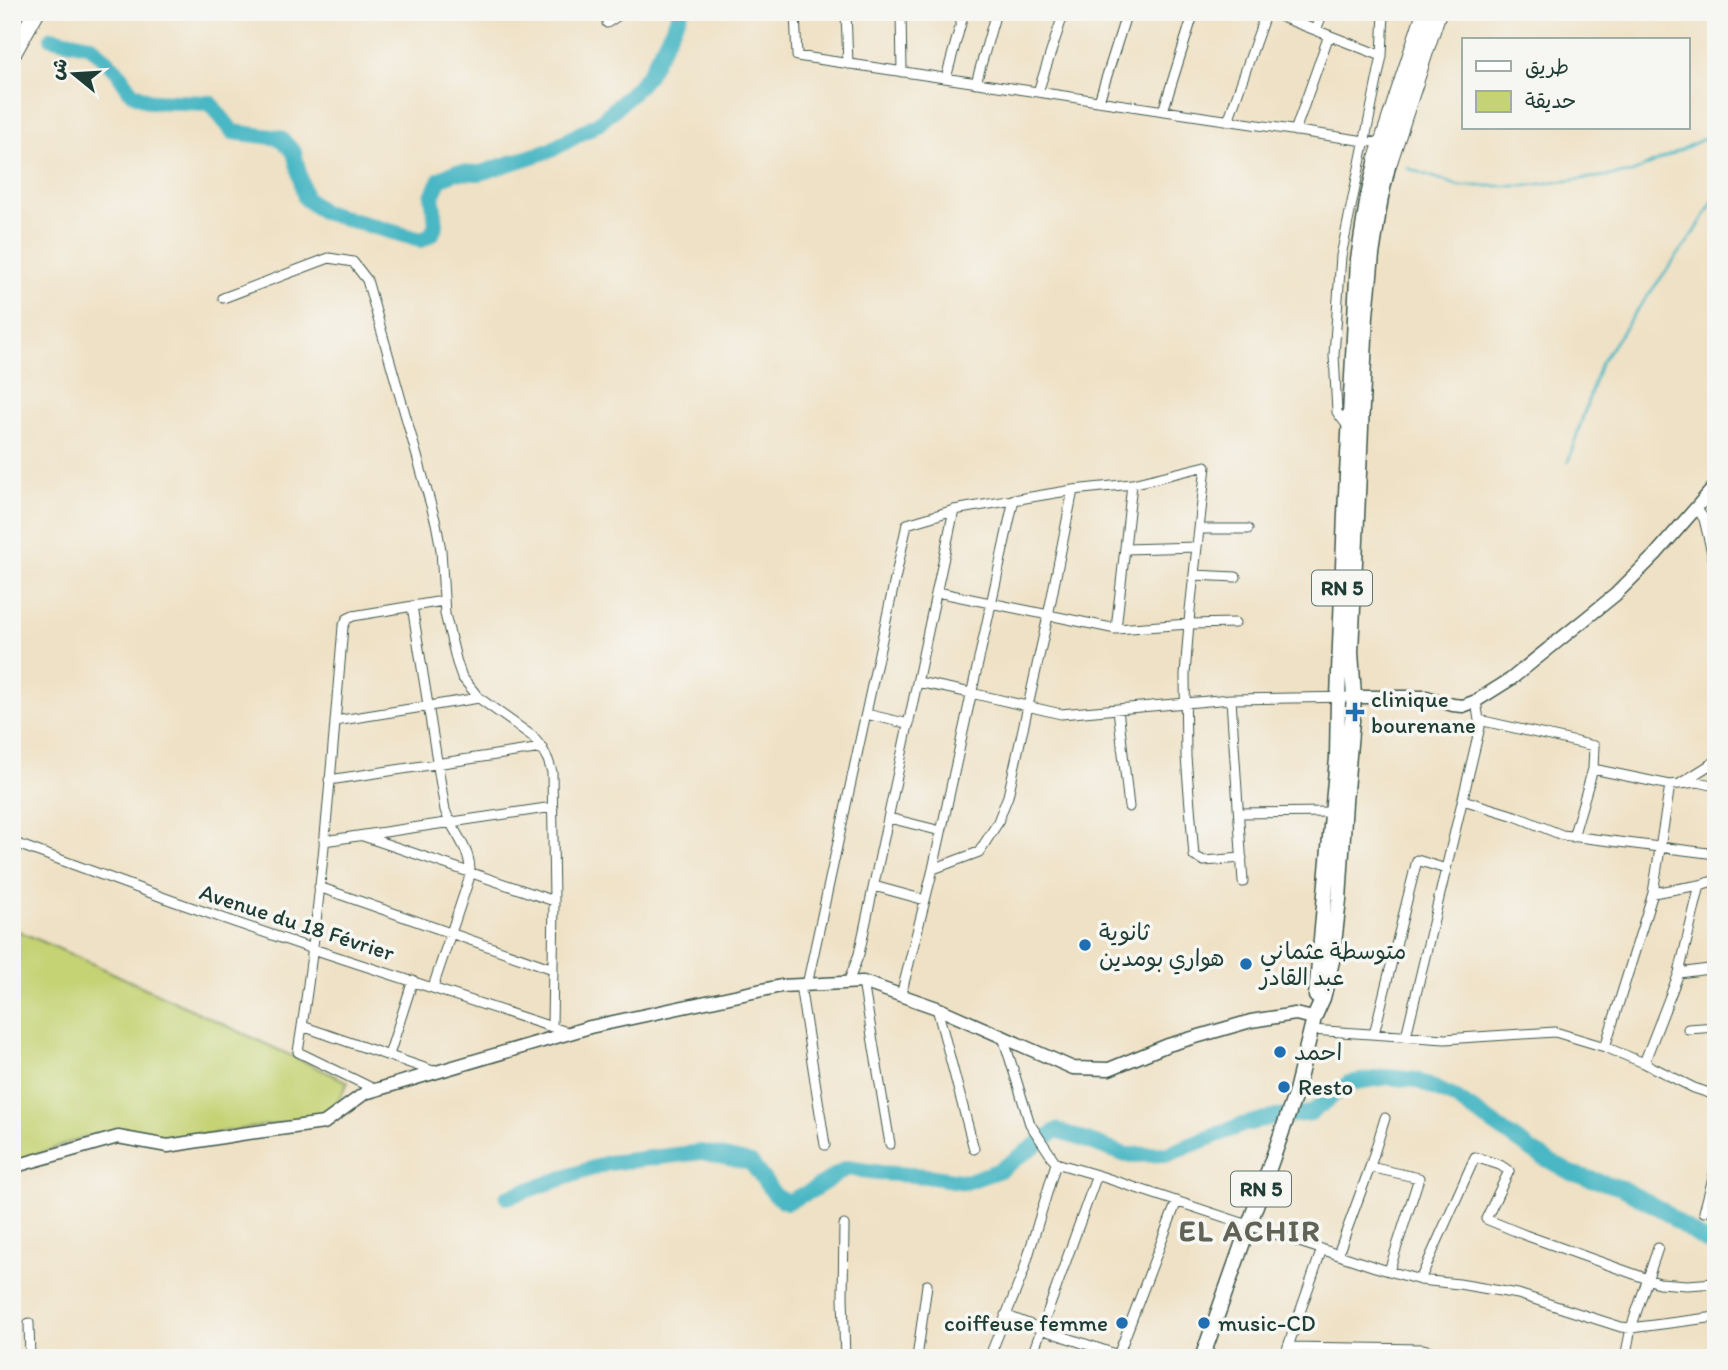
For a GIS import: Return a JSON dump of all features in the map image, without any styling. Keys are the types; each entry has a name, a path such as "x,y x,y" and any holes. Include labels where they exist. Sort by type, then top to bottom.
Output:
{"highway":[{"path":"12,55 36,12"},
{"name":"RN 5","path":"1383,161 1383,143 1425,12"},
{"name":"RN 5","path":"1383,161 1438,12"}],"main road":[{"name":"RN 5","path":"1313,1024 1337,758 1358,259 1368,195 1383,161"},
{"name":"RN 5","path":"1202,1358 1294,1095 1332,961 1354,697 1351,652 1366,315 1383,161"}],"street":[{"path":"609,12 607,23 624,12"},
{"path":"795,12 797,56 1383,143"},
{"path":"846,12 848,64"},
{"path":"901,12 902,72"},
{"path":"946,78 964,12"},
{"path":"976,83 996,12"},
{"path":"1038,92 1063,12"},
{"path":"1099,101 1127,12"},
{"path":"1164,111 1194,12"},
{"path":"1228,121 1268,12 1382,56"},
{"path":"1316,30 1322,12"},
{"path":"1349,428 1337,412 1334,355 1341,256 1382,56 1384,12"},
{"path":"1295,131 1329,35"},
{"path":"223,298 329,258 353,262 367,280 436,523 441,550 443,601 462,677 479,698 532,736 542,748 552,772 552,1027"},
{"path":"825,1145 803,985 907,524 954,510 1073,490 1132,484 1206,466 1185,676 1186,757 1194,856 1204,861 1242,858"},
{"path":"1116,629 1132,484"},
{"path":"918,682 1061,714 1231,699 1426,697 1462,706 1476,701 1511,679 1615,595 1655,555 1716,485"},
{"path":"933,869 978,852 997,824 1008,796 1073,490"},
{"path":"901,995 933,869 1014,499"},
{"path":"1696,507 1704,519 1716,570"},
{"path":"848,983 859,954 954,510"},
{"path":"1199,529 1248,529"},
{"path":"1125,549 1197,547"},
{"path":"1194,575 1236,577"},
{"path":"937,592 1116,629 1235,623"},
{"path":"376,1090 298,1052 313,949 343,627 345,621 354,616 443,601"},
{"path":"412,606 444,810 471,864 471,873 433,987"},
{"path":"335,721 479,698"},
{"path":"1231,699 1242,882"},
{"path":"1406,1036 1480,727 1476,701"},
{"path":"1118,709 1129,807"},
{"path":"866,714 909,724"},
{"path":"1479,720 1594,747 1593,769 1573,837"},
{"path":"329,780 542,748"},
{"path":"1605,1047 1653,893 1660,847 1675,784 1716,761"},
{"path":"1593,769 1675,784 1698,782 1716,786"},
{"path":"1463,800 1515,816 1562,835 1716,854"},
{"path":"324,841 553,807"},
{"path":"1239,813 1333,812"},
{"path":"889,818 941,831"},
{"path":"361,835 554,901"},
{"name":"Avenue du 18 Février","path":"12,842 313,949 571,1033"},
{"path":"1374,1034 1417,860 1446,869"},
{"path":"1653,893 1716,880"},
{"path":"1644,1063 1679,973 1700,885"},
{"path":"874,886 925,900"},
{"path":"319,887 553,970"},
{"path":"1679,973 1716,968"},
{"path":"388,1055 413,981"},
{"path":"863,982 890,1144"},
{"path":"12,1167 118,1137 168,1146 324,1123 365,1093 590,1027 768,989 863,982 937,1008 1073,1068 1109,1069 1168,1045 1251,1021 1295,1014 1313,1024 1374,1034 1445,1039 1555,1032 1605,1047 1694,1088 1709,1093 1716,1091"},
{"path":"937,1008 974,1149"},
{"path":"302,1026 437,1072"},
{"path":"1688,1029 1716,1027"},
{"path":"1003,1037 1030,1124 1056,1163 1389,1271 1420,1279 1518,1294 1621,1327 1716,1317"},
{"path":"1338,1254 1385,1118"},
{"path":"1420,1279 1475,1157 1500,1165 1508,1171 1486,1219 1647,1280 1687,1285 1716,1283"},
{"path":"989,1358 1023,1273 1056,1163"},
{"path":"1370,1167 1419,1178 1389,1271"},
{"path":"1704,1212 1716,1167"},
{"path":"1031,1358 1097,1175"},
{"path":"1005,1315 1118,1356 1177,1202"},
{"path":"844,1225 845,1358"},
{"path":"1625,1358 1631,1328 1658,1248"},
{"path":"1284,1358 1322,1249"},
{"path":"917,1358 927,1285"},
{"path":"29,1323 30,1358"},
{"path":"1288,1347 1423,1349 1460,1358"}],"green space":[{"path":"14,929 348,1082 335,1104 314,1118 170,1140 116,1133 81,1138 12,1164"}],"waterway":[{"path":"52,38 91,46 117,71 131,92 149,101 210,103 233,132 280,138 294,152 305,198 323,212 421,240 432,234 436,224 432,196 440,179 455,172 480,173 551,150 599,123 648,75 681,12"},
{"path":"1407,168 1459,186 1523,186 1632,173 1716,133"},
{"path":"1568,462 1600,364 1695,232 1716,196"},
{"path":"507,1197 608,1163 702,1152 751,1163 775,1195 787,1202 811,1191 847,1168 966,1182 1000,1170 1057,1130 1126,1155 1168,1154 1242,1125 1311,1113 1349,1083 1388,1077 1416,1080 1454,1097 1537,1154 1571,1173 1622,1188 1662,1210 1707,1242 1716,1243"}],"place":[{"name":"clinique bourenane","path":"1355,712"},
{"name":"ثانوية هواري بومدين","path":"1085,945"},
{"name":"متوسطة عثماني عبد القادر","path":"1246,964"},
{"name":"احمد","path":"1280,1052"},
{"name":"Resto","path":"1284,1087"},
{"name":"coiffeuse femme","path":"1122,1323"},
{"name":"music-CD","path":"1204,1323"}],"district":[{"name":"EL ACHIR","path":"1250,1231"}]}
